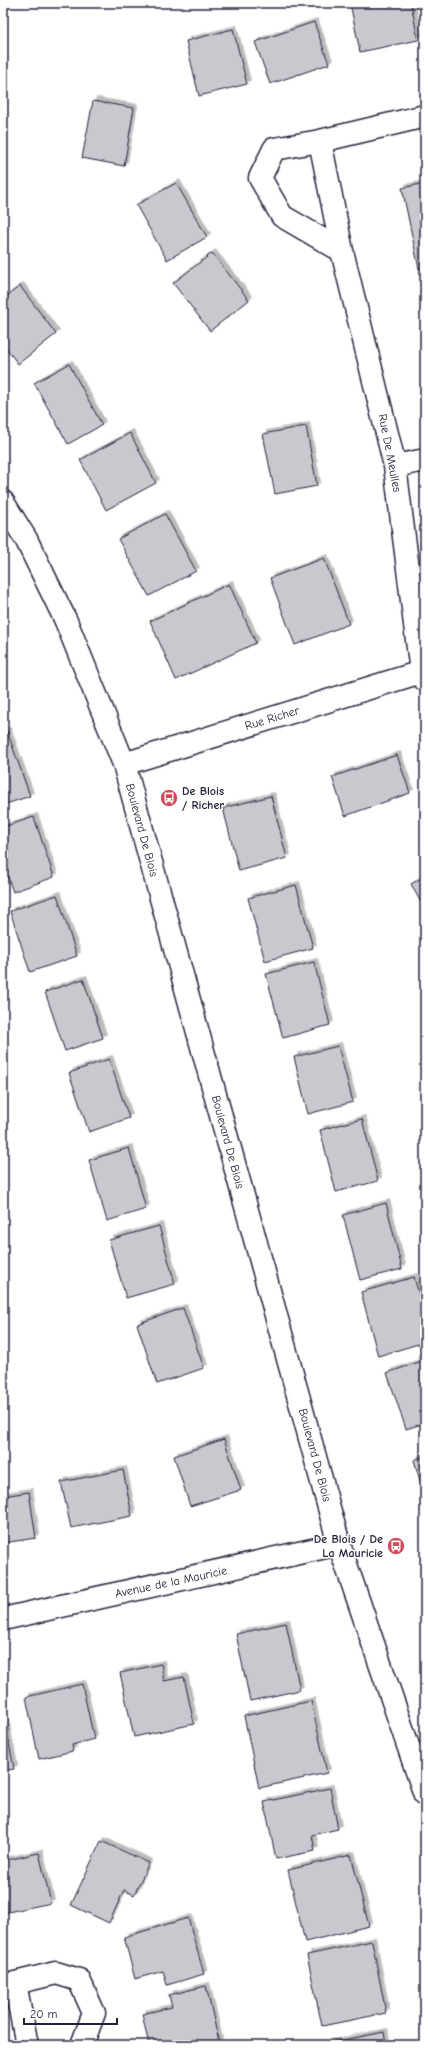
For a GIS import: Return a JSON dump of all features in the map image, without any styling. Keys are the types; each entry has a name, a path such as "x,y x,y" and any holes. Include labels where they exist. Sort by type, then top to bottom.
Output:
{"street":[{"path":"342,251 282,216 260,178 274,149 320,141 425,116"},
{"name":"Rue De Meulles","path":"320,141 342,251 395,466 423,676"},
{"path":"395,466 425,460"},
{"name":"Boulevard De Blois","path":"3,502 26,539 66,621 124,764 339,1544 425,1795"},
{"name":"Rue Richer","path":"124,764 423,676"},
{"name":"Avenue de la Mauricie","path":"3,1619 339,1544"},
{"path":"27,2045 9,1985 56,1974 79,1980 94,2013 82,2045"}],"building":[{"path":"350,3 376,3 376,5 386,3 411,3 418,40 360,52"},
{"path":"314,22 329,64 270,84 255,42"},
{"path":"233,29 247,84 199,96 186,41"},
{"path":"93,101 134,108 124,166 82,158"},
{"path":"176,183 207,237 167,260 136,205"},
{"path":"425,183 425,268 419,269 402,188"},
{"path":"212,253 249,300 210,331 173,283"},
{"path":"20,286 56,334 18,364 3,344 3,299"},
{"path":"69,364 102,425 68,444 34,383"},
{"path":"306,426 317,486 275,494 263,434"},
{"path":"130,433 156,483 106,510 80,460"},
{"path":"165,514 196,571 149,596 118,539"},
{"path":"324,558 349,624 295,645 270,578"},
{"path":"229,584 256,643 176,680 150,621"},
{"path":"7,731 30,796 3,805 3,732"},
{"path":"397,755 410,793 345,816 332,777"},
{"path":"271,796 287,858 239,871 223,808"},
{"path":"34,817 54,877 13,892 3,864 3,827"},
{"path":"425,876 425,910 411,884"},
{"path":"296,885 313,948 265,961 248,898"},
{"path":"57,895 77,956 30,972 10,911"},
{"path":"314,962 330,1025 283,1038 266,974"},
{"path":"83,979 103,1038 65,1051 45,992"},
{"path":"338,1046 353,1102 308,1114 294,1057"},
{"path":"109,1059 129,1118 89,1132 69,1073"},
{"path":"362,1119 378,1181 336,1192 320,1130"},
{"path":"129,1148 146,1209 107,1221 89,1160"},
{"path":"386,1203 402,1269 360,1280 343,1215"},
{"path":"159,1226 175,1284 126,1298 109,1240"},
{"path":"414,1277 425,1316 425,1342 378,1356 361,1292"},
{"path":"183,1308 204,1368 157,1384 137,1324"},
{"path":"425,1360 425,1423 406,1429 387,1373"},
{"path":"224,1439 241,1490 190,1506 174,1456"},
{"path":"425,1456 425,1498 414,1460"},
{"path":"123,1470 132,1516 71,1528 61,1482"},
{"path":"29,1492 36,1538 3,1543 3,1496"},
{"path":"286,1623 300,1690 250,1701 236,1634"},
{"path":"161,1664 164,1681 184,1677 194,1724 134,1737 120,1673"},
{"path":"82,1684 94,1739 72,1745 73,1751 39,1759 26,1697"},
{"path":"311,1701 327,1773 259,1788 244,1716"},
{"path":"3,1712 14,1769 3,1771"},
{"path":"330,1788 338,1829 312,1835 315,1851 276,1859 264,1802"},
{"path":"101,1841 149,1863 134,1895 124,1890 109,1923 71,1905"},
{"path":"39,1853 51,1903 3,1913 3,1861"},
{"path":"351,1855 369,1926 305,1942 288,1870"},
{"path":"188,1918 204,1974 167,1985 163,1971 135,1979 124,1937"},
{"path":"372,1941 386,2013 322,2026 307,1955"},
{"path":"206,1986 219,2042 209,2045 149,2045 142,2014 172,2007 169,1995"},
{"path":"384,2032 386,2045 329,2045 329,2043"}],"place":[{"name":"De Blois / Richer","path":"169,798"},
{"name":"De Blois / De La Mauricie","path":"396,1546"}]}
